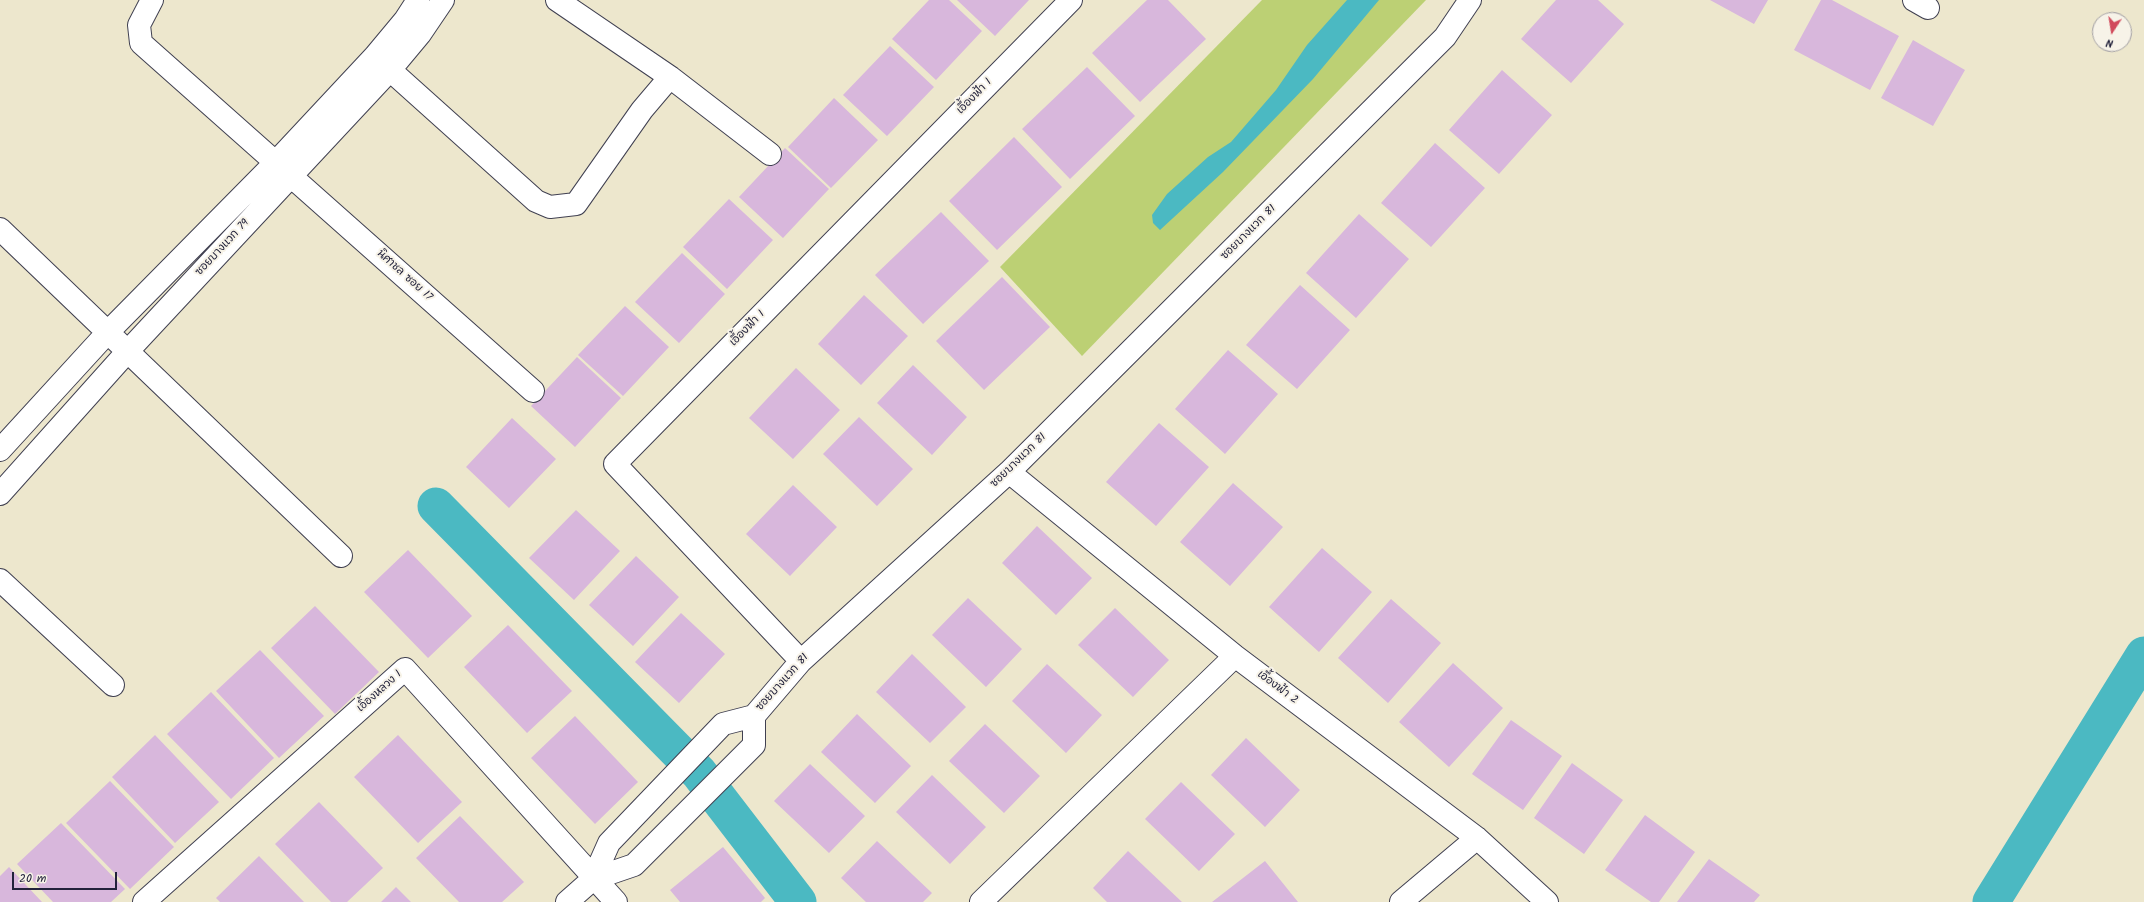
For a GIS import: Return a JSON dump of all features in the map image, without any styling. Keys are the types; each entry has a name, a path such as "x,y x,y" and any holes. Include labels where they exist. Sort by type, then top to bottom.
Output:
{"street":[{"name":"นิศาชล ซอย 17","path":"152,0 139,25 141,43 532,391"},
{"name":"ซอยบางแวก 79","path":"0,494 128,352 292,176 383,63 405,20 418,0"},
{"name":"ซอยบางแวก 79","path":"0,450 108,332 276,162 383,63 420,34 443,0"},
{"path":"557,0 670,77 770,154"},
{"name":"เอื้องฟ้า 1","path":"801,662 615,464 1071,0"},
{"name":"ซอยบางแวก 81","path":"568,902 593,879 634,866 754,745 754,716 801,662 1010,472 1445,37 1470,0"},
{"path":"383,63 536,201 550,207 576,204 642,110 670,77"},
{"path":"0,229 341,556"},
{"name":"เอื้องฟ้า 2","path":"1010,472 1235,656 1477,838 1547,902"},
{"path":"0,580 113,685"},
{"path":"981,902 1235,656"},
{"name":"เอิ้องหลวง 1","path":"144,902 405,669 593,879"},
{"path":"616,902 593,879 609,843 723,724 754,716"},
{"path":"1401,902 1477,838"}],"green space":[{"path":"1262,0 1426,0 1082,356 1000,267"}],"water":[{"path":"1347,0 1379,0 1313,79 1223,172 1160,230 1153,223 1152,215 1167,194 1208,157 1231,142 1276,90 1307,45"}],"building":[{"path":"929,0 949,0 982,31 936,80 892,39"},
{"path":"957,0 1029,0 995,36"},
{"path":"1147,0 1168,0 1206,39 1140,102 1092,53"},
{"path":"1556,0 1598,0 1624,24 1571,83 1521,39"},
{"path":"1710,0 1768,0 1754,24"},
{"path":"1821,0 1832,0 1899,36 1870,90 1794,50"},
{"path":"1913,40 1965,70 1933,126 1881,98"},
{"path":"890,46 934,87 887,136 843,95"},
{"path":"1087,67 1135,116 1070,179 1022,129"},
{"path":"1502,70 1552,115 1499,174 1449,130"},
{"path":"834,98 878,140 831,188 788,147"},
{"path":"1014,137 1062,187 997,250 949,201"},
{"path":"1435,143 1485,188 1431,247 1381,203"},
{"path":"785,148 829,189 783,238 739,197"},
{"path":"729,199 773,240 727,289 683,247"},
{"path":"941,212 989,261 923,324 875,275"},
{"path":"1359,214 1409,259 1356,318 1306,273"},
{"path":"682,253 725,294 679,343 635,302"},
{"path":"1002,277 1050,327 984,390 936,341"},
{"path":"1300,285 1350,330 1297,389 1246,345"},
{"path":"864,295 908,336 861,385 818,344"},
{"path":"625,306 669,347 623,396 578,355"},
{"path":"1228,350 1278,394 1225,454 1175,409"},
{"path":"577,357 621,398 575,447 531,406"},
{"path":"913,365 967,417 932,455 877,403"},
{"path":"796,368 840,410 793,459 749,418"},
{"path":"859,417 913,469 877,506 823,454"},
{"path":"512,418 556,459 509,508 466,467"},
{"path":"1159,423 1209,467 1156,526 1106,482"},
{"path":"1233,483 1283,527 1230,586 1180,542"},
{"path":"793,485 837,527 790,576 746,534"},
{"path":"576,510 620,551 574,600 529,558"},
{"path":"1037,526 1092,578 1056,615 1002,563"},
{"path":"1322,548 1372,592 1319,652 1269,607"},
{"path":"408,550 472,616 428,658 364,592"},
{"path":"636,556 679,597 633,646 589,605"},
{"path":"968,598 1022,649 986,687 932,635"},
{"path":"1391,599 1441,643 1388,703 1338,658"},
{"path":"315,606 379,672 335,714 271,648"},
{"path":"1115,608 1169,660 1133,697 1078,645"},
{"path":"681,613 725,654 679,703 635,662"},
{"path":"508,625 572,691 527,733 464,667"},
{"path":"260,650 324,716 279,758 216,691"},
{"path":"912,654 966,707 930,743 876,692"},
{"path":"1453,663 1503,708 1449,767 1399,722"},
{"path":"1047,664 1102,715 1066,753 1012,701"},
{"path":"211,692 274,758 231,799 167,734"},
{"path":"857,714 911,766 875,803 821,752"},
{"path":"575,716 638,782 595,824 531,758"},
{"path":"1511,720 1562,756 1523,810 1472,774"},
{"path":"985,724 1040,776 1004,813 949,761"},
{"path":"155,735 219,802 175,843 112,777"},
{"path":"398,735 462,802 418,843 354,777"},
{"path":"1246,738 1300,790 1265,827 1211,775"},
{"path":"1572,763 1623,800 1584,854 1534,818"},
{"path":"810,764 865,816 829,853 774,801"},
{"path":"932,775 986,827 950,864 896,812"},
{"path":"110,781 174,847 130,889 66,823"},
{"path":"1181,782 1235,834 1199,871 1145,819"},
{"path":"319,802 383,868 347,902 331,902 275,844"},
{"path":"1645,815 1695,852 1659,902 1651,902 1605,870"},
{"path":"460,816 524,882 502,902 459,902 416,858"},
{"path":"61,823 125,889 111,902 53,902 17,864"},
{"path":"877,841 932,893 923,902 866,902 841,878"},
{"path":"723,847 765,898 761,902 680,902 670,890"},
{"path":"1128,851 1182,902 1107,902 1093,888"},
{"path":"259,856 304,902 220,902 216,898"},
{"path":"1709,859 1760,895 1754,902 1677,902"},
{"path":"1265,861 1298,902 1212,902"},
{"path":"9,867 42,902 0,902 0,876"},
{"path":"396,887 411,902 381,902"}],"waterway":[{"path":"436,506 699,773 798,902"},
{"path":"1991,902 2144,655"}]}
